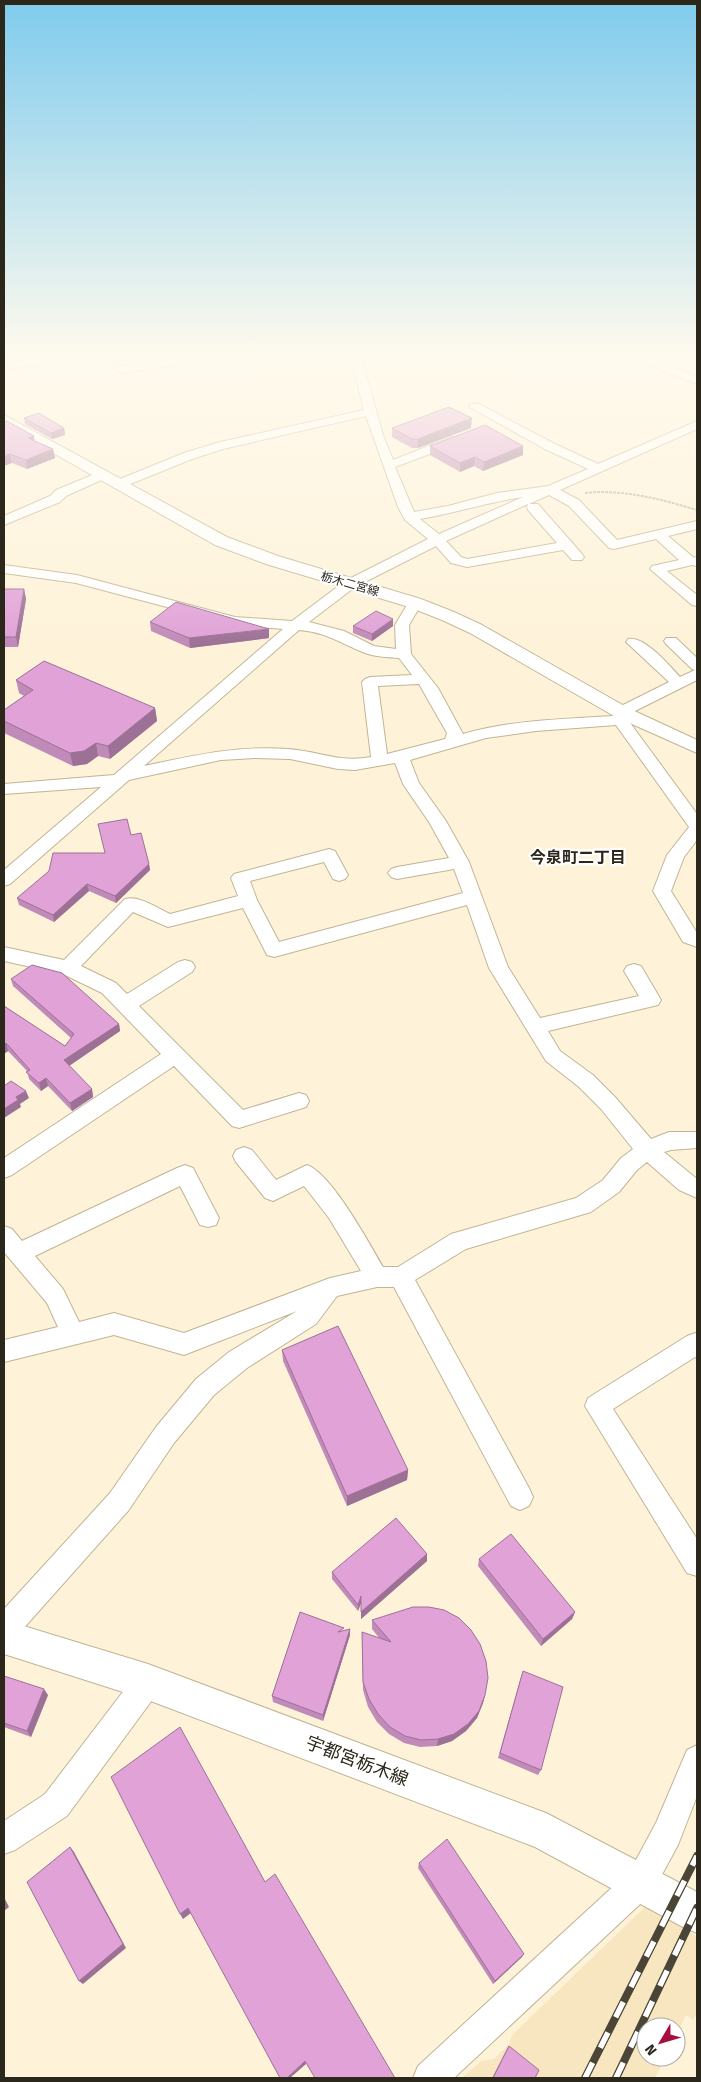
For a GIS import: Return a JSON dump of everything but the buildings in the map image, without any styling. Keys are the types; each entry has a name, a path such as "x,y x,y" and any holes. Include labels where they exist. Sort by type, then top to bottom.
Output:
{"main road":[{"name":"栃木二宮線","path":"61,451 205,532 241,550 415,603 476,629 621,716 697,747"},
{"name":"宇都宮栃木線","path":"4,1637 148,1682 546,1832 697,1913"}],"street":[{"path":"119,484 203,451"},
{"path":"383,451 410,517 437,540 456,560 467,563 566,545"},
{"path":"388,466 426,451"},
{"path":"560,451 598,469"},
{"path":"4,880 296,625 350,584 437,540 555,493 598,469 638,451"},
{"path":"4,521 55,499 61,493 102,475"},
{"path":"410,517 497,497 555,493 574,503 614,545 697,524"},
{"path":"533,507 577,557"},
{"path":"658,534 694,561"},
{"path":"694,561 657,569 697,602"},
{"path":"4,568 78,578 235,621 296,625 331,631 371,650 404,654"},
{"path":"415,603 402,625 404,654 424,679 449,721 455,733 454,741"},
{"path":"671,641 697,666"},
{"path":"4,790 122,778 221,755 255,753 290,754 338,764 355,765 434,749 454,741 484,733 621,716 690,681 633,642"},
{"path":"380,761 370,682 424,679"},
{"path":"621,716 697,827 676,855 662,892 690,937 697,940"},
{"path":"401,757 411,784 437,821 468,879 472,897 499,968 553,1056 586,1081 608,1103 647,1150 687,1184 697,1190"},
{"path":"339,875 329,855 240,878 248,900 274,950 472,897"},
{"path":"397,873 460,862"},
{"path":"68,968 131,903 168,921 248,900"},
{"path":"4,954 68,968 108,988 239,1120 299,1101"},
{"path":"125,1005 185,967"},
{"path":"535,1026 651,1000 634,971"},
{"path":"4,1169 175,1054"},
{"path":"4,1351 114,1324 184,1344 330,1288 389,1277 460,1241 583,1205 611,1186 629,1164 647,1150 669,1141 697,1140"},
{"path":"244,1156 273,1192 307,1174 337,1211 389,1277 520,1497"},
{"path":"73,1334 55,1296 11,1245 185,1174 208,1218"},
{"path":"4,1629 119,1502 166,1435 205,1388 238,1360 308,1317 330,1288"},
{"path":"697,1347 695,1344 597,1406 697,1563"},
{"path":"4,1839 56,1805 148,1682"},
{"path":"430,2078 641,1882 666,1834 697,1760"}],"path":[{"path":"555,493 622,492 655,498 697,510"}],"shaded area":[{"path":"646,1906 655,1906 697,1937 697,2012 693,2020 686,2015 685,2017 636,2017 636,2067 661,2067 655,2078 462,2078 481,2061 494,2059 509,2044 512,2035"}],"railway":[{"path":"585,2078 697,1856"},
{"path":"616,2078 697,1908"}],"district":[{"name":"今泉町二丁目","path":"578,857"}]}
